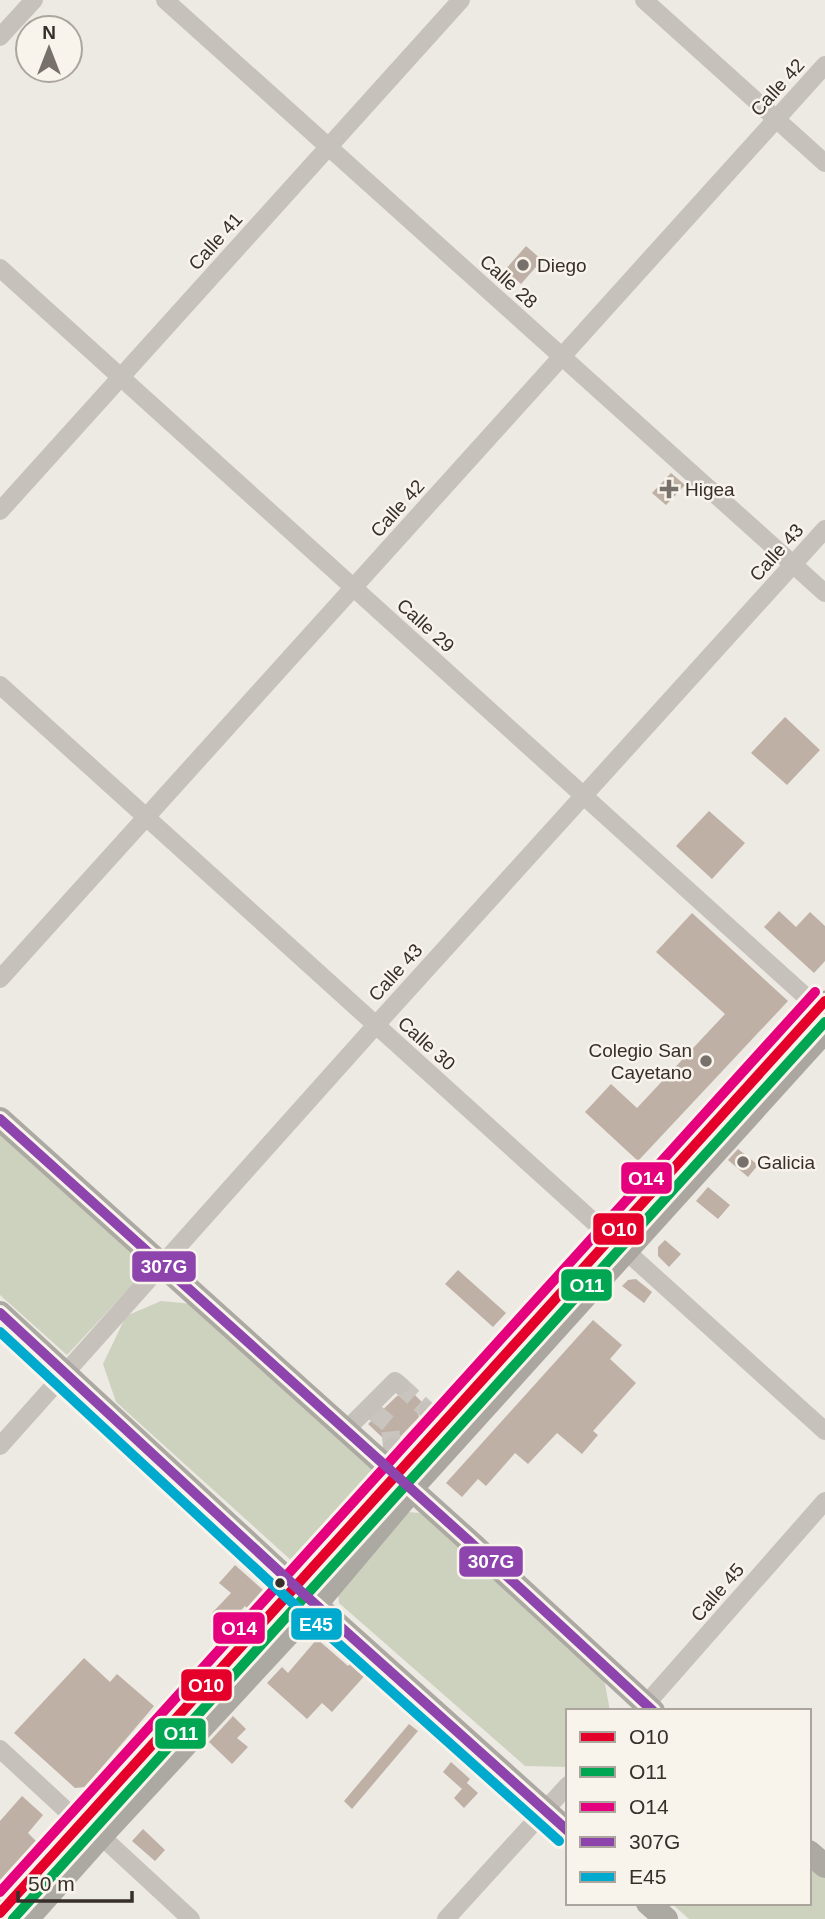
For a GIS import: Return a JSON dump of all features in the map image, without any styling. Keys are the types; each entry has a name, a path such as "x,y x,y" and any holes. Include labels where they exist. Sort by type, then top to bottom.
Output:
{"highway":[{"path":"0,1119 403,1483 646,1709"},
{"path":"0,1313 296,1587 566,1829"},
{"path":"27,1919 91,1830 296,1587 403,1483"},
{"path":"0,1913 91,1830 316,1604 403,1483"},
{"path":"811,1854 825,1866"},
{"path":"650,1905 666,1919"}],"main road":[{"path":"403,1483 435,1417 610,1237 823,1007"},
{"path":"403,1483 627,1252 825,1033"}],"street":[{"path":"0,37 33,0"},
{"name":"Calle 28","path":"165,0 825,593"},
{"name":"Calle 41","path":"0,510 461,0"},
{"path":"645,0 825,163"},
{"name":"Calle 42","path":"0,979 825,65"},
{"name":"Calle 29","path":"0,268 583,796 823,1007"},
{"name":"Calle 43","path":"0,1446 160,1264 825,529"},
{"name":"Calle 30","path":"0,685 825,1431"},
{"path":"345,1431 371,1410 395,1381 400,1385"},
{"path":"392,1447 403,1483"},
{"name":"Calle 45","path":"646,1709 825,1501"},
{"path":"0,1749 191,1919"},
{"path":"446,1919 566,1787"}],"green space":[{"path":"0,1128 151,1265 67,1355 0,1295"},
{"path":"161,1301 192,1304 373,1468 373,1487 305,1562 292,1561 116,1402 103,1364 126,1316"},
{"path":"407,1512 421,1513 603,1673 610,1709 566,1709 566,1767 525,1766 339,1603 338,1589"},
{"path":"811,1866 825,1878 825,1919 689,1919 673,1905 811,1905"}],"building":[{"name":"Diego","path":"526,246 542,260 521,284 505,270"},
{"name":"Higea","path":"671,473 685,485 666,505 652,493"},
{"path":"785,717 820,750 787,785 751,753"},
{"path":"709,811 745,843 712,879 676,846"},
{"path":"779,911 796,927 810,912 825,926 825,961 814,973 764,927"},
{"name":"Colegio San Cayetano","path":"692,913 788,1001 638,1161 585,1112 611,1084 637,1108 725,1014 656,952"},
{"name":"Galicia","path":"738,1149 758,1165 748,1177 728,1160"},
{"path":"708,1187 730,1205 718,1219 696,1201"},
{"path":"665,1240 681,1254 669,1267 658,1256 658,1247"},
{"path":"458,1270 506,1313 493,1327 445,1284"},
{"path":"636,1279 652,1292 644,1303 622,1286 628,1280"},
{"path":"593,1320 622,1345 610,1359 636,1383 593,1431 598,1435 582,1454 557,1433 528,1464 515,1453 486,1486 478,1479 462,1497 446,1483"},
{"path":"410,1390 422,1402 417,1408 419,1417 399,1438 392,1436 384,1439 368,1424 397,1396 403,1396"},
{"path":"235,1565 263,1590 226,1627 212,1613 231,1593 219,1583"},
{"path":"317,1639 348,1666 354,1659 368,1672 332,1712 322,1703 307,1719 267,1683 282,1667 288,1673"},
{"path":"84,1658 110,1682 117,1674 154,1706 85,1787 75,1788 14,1733"},
{"path":"233,1716 246,1729 237,1738 248,1747 232,1764 209,1742"},
{"path":"409,1724 418,1731 352,1809 344,1801"},
{"path":"451,1762 470,1779 462,1789 443,1772"},
{"path":"467,1783 478,1793 464,1808 454,1798"},
{"path":"22,1796 43,1815 28,1833 38,1843 0,1881 0,1821"},
{"path":"143,1829 165,1850 155,1861 132,1841"}],"tunnel":[{"path":"400,1385 428,1411"},
{"path":"374,1412 390,1425 392,1447"}],"transit line":[{"name":"O14","path":"0,1892 815,992"},
{"name":"O10","path":"0,1913 825,1001"},
{"name":"O11","path":"13,1919 825,1022"},
{"name":"307G","path":"0,1119 469,1541 651,1709"},
{"name":"307G","path":"0,1313 296,1587 566,1829"},
{"name":"E45","path":"0,1332 286,1597 559,1841"}],"place":[{"name":"Diego","path":"523,265"},
{"name":"Higea","path":"669,489"},
{"name":"Colegio San Cayetano","path":"706,1061"},
{"name":"Galicia","path":"743,1162"}]}
